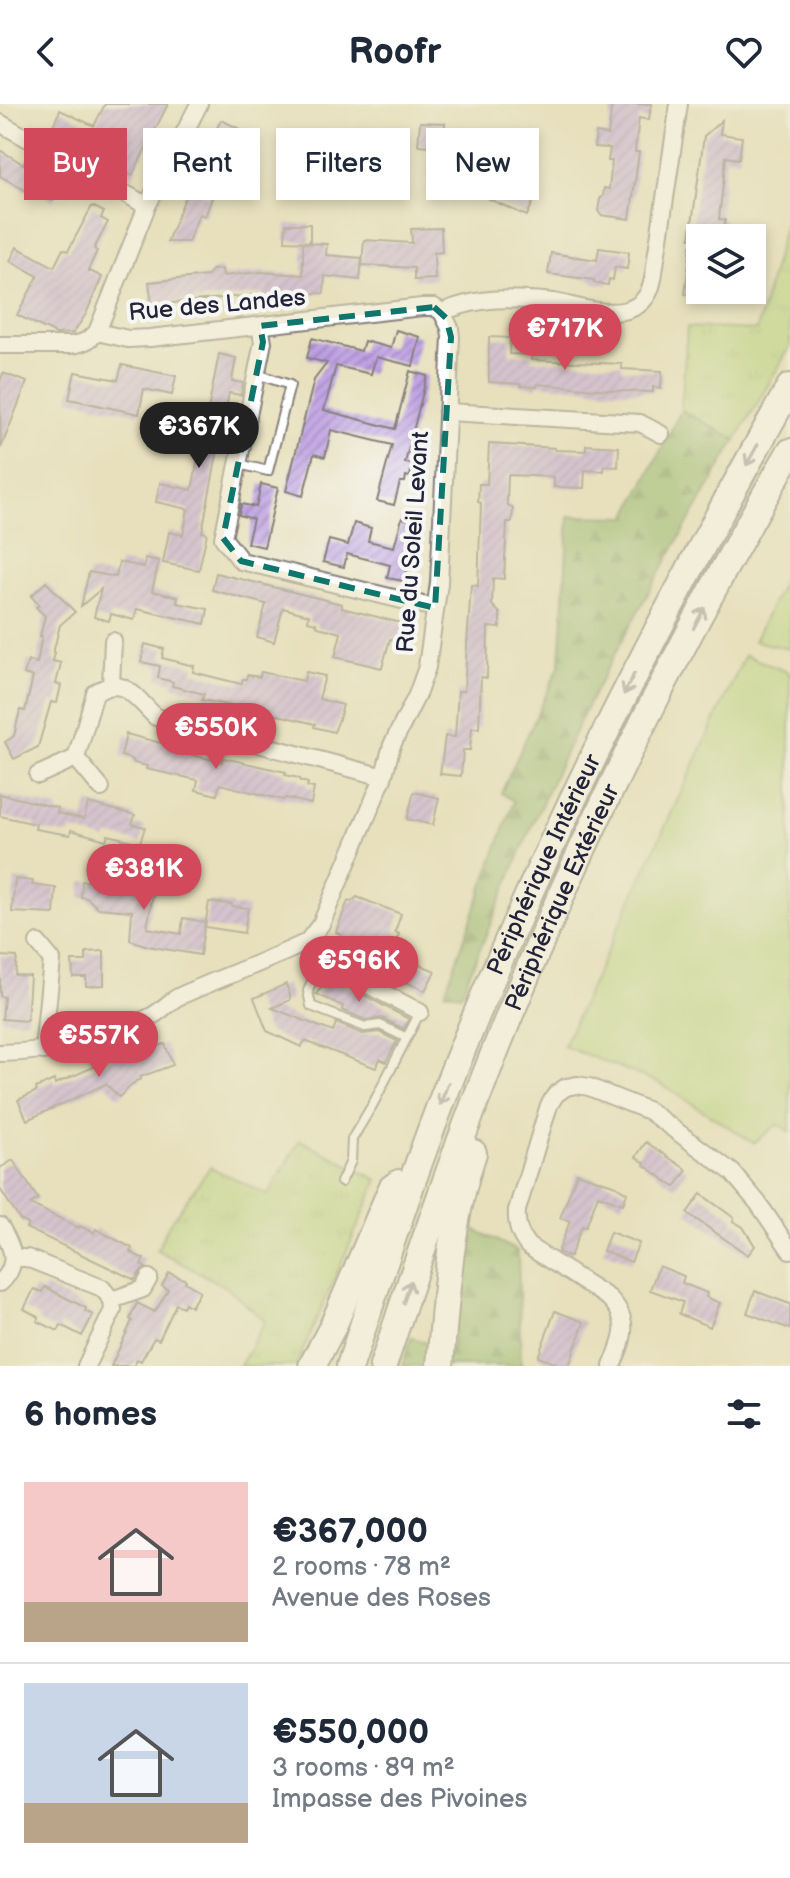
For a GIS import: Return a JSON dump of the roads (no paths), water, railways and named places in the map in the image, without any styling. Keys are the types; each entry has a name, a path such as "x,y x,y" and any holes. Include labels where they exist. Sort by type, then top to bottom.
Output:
{"highway":[{"name":"Périphérique Intérieur","path":"350,1366 415,1172 512,931 583,776 670,604 790,387"},
{"name":"Périphérique Extérieur","path":"383,1366 433,1216 488,1069 585,845 661,689 790,452"},
{"path":"440,1366 448,1277 460,1202 466,1174 494,1096 488,1069"},
{"path":"312,1366 333,1326 392,1188 415,1172"}],"street":[{"path":"97,332 147,206 199,104"},
{"path":"442,312 473,301 525,299 605,313 638,305 651,289 679,104"},
{"path":"0,123 147,206"},
{"name":"Rue des Landes","path":"0,345 79,344 97,332 128,339 422,307 434,307 442,312"},
{"name":"Rue du Soleil Levant","path":"307,942 321,924 383,778 392,745 427,667 439,583 451,337 442,312"},
{"path":"260,326 263,342 223,538 241,561 435,608"},
{"path":"447,412 640,423 661,434"},
{"path":"111,685 113,641"},
{"path":"38,775 76,758 95,693 111,685 131,691 156,717 383,778"},
{"path":"76,758 101,788"},
{"path":"0,1053 43,1051 76,1045 153,1016 176,998 307,942 320,960 420,1012"},
{"path":"38,943 52,960 43,1051"},
{"path":"612,1366 624,1330 623,1318 616,1306 609,1298 528,1246 520,1236 516,1222 549,1105 556,1094 566,1087 589,1087 649,1111 732,1172 790,1250"},
{"path":"0,1226 11,1243 13,1258 6,1278 0,1283"},
{"path":"13,1258 27,1258 102,1288 112,1300 113,1310 86,1366"},
{"path":"112,1300 143,1289 149,1278"}],"lane":[{"path":"238,464 268,471 290,385 256,374"},
{"path":"320,960 308,991 311,1006 365,1027 380,1025 407,1038"},
{"path":"341,1182 351,1161 352,1139 420,1012"}]}
